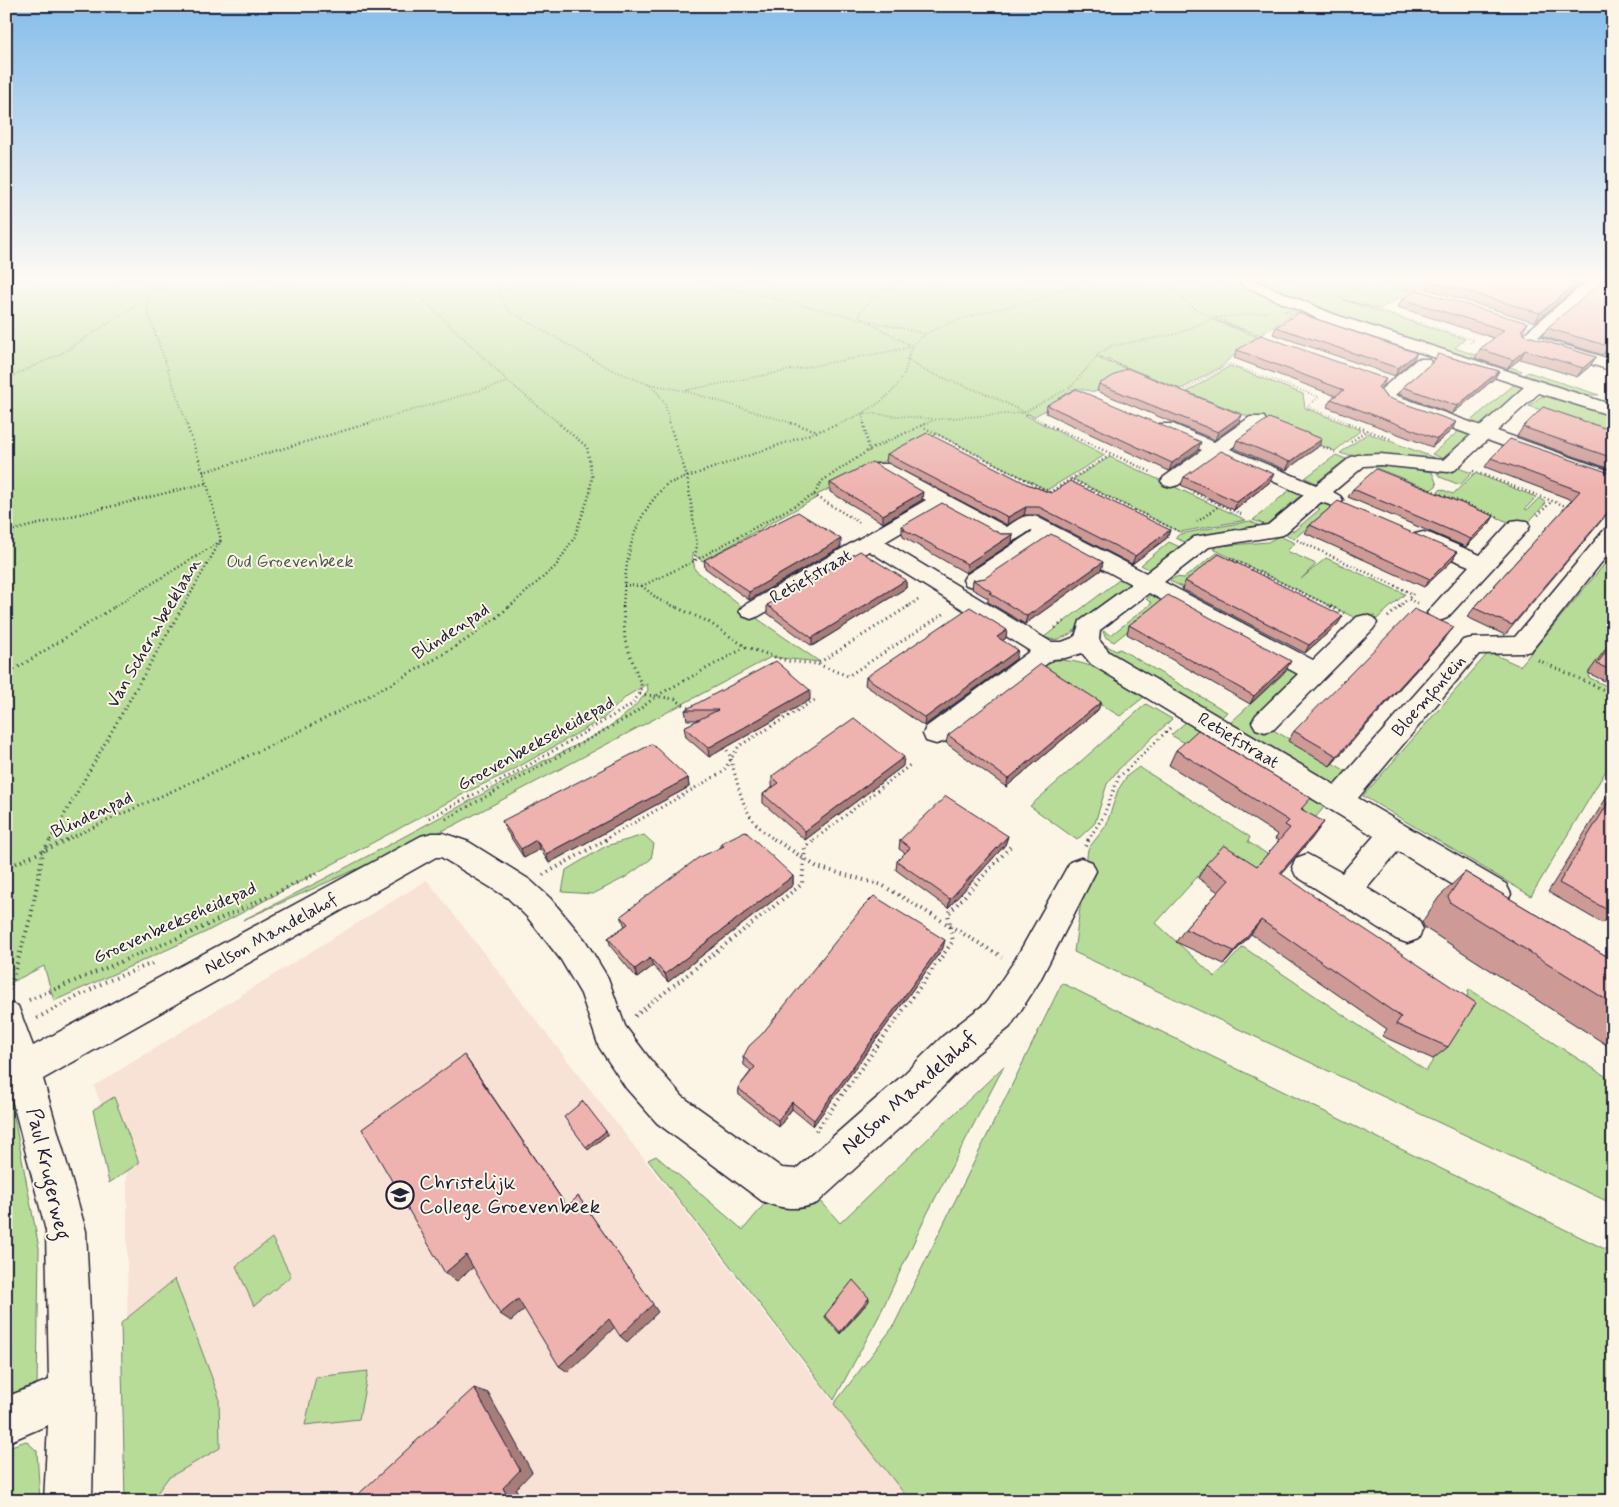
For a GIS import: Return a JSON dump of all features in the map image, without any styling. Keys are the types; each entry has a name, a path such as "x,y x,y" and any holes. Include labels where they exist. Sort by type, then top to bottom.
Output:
{"street":[{"path":"1425,349 1536,386 1609,404"},
{"path":"1559,349 1613,366"},
{"path":"1423,363 1385,395 1389,399 1613,479"},
{"path":"1377,378 1396,384"},
{"path":"936,734 1047,651 1065,650 1086,642 1089,628 1201,543 1274,530 1358,461 1373,458 1432,467 1448,466 1536,386"},
{"path":"1170,481 1257,421"},
{"path":"1153,423 1355,509"},
{"path":"882,468 1008,536 1030,521 1314,671"},
{"name":"Retiefstraat","path":"751,611 941,500"},
{"path":"1439,614 1519,526"},
{"path":"1400,529 1483,564"},
{"path":"974,580 1048,532"},
{"name":"Bloemfontein","path":"1338,801 1472,646 1522,645 1613,534"},
{"name":"Retiefstraat","path":"876,539 941,586 1047,651"},
{"path":"1265,722 1314,671 1365,623"},
{"name":"Retiefstraat","path":"1086,642 1100,658 1512,904"},
{"path":"1346,892 1394,834"},
{"name":"Nelson Mandelahof","path":"23,1071 432,845 443,845 458,851 519,888 539,908 572,950 596,989 611,1035 639,1075 670,1110 776,1186 803,1189 915,1089 956,1048 998,1015 1027,971 1082,871"},
{"path":"1307,867 1407,929"},
{"name":"Paul Krugerweg","path":"14,1010 23,1071 66,1230 72,1393 68,1501"},
{"path":"6,1420 72,1393"}],"path":[{"path":"6,378 65,349"},
{"path":"6,675 221,540 207,483 161,349"},
{"name":"Blindenpad","path":"6,868 336,714 428,664 470,638 506,610 556,566 574,538 590,493 592,476 587,447 509,382 474,349"},
{"path":"575,349 608,368 645,382 685,391 819,431"},
{"path":"685,391 895,349"},
{"path":"693,711 674,699 658,695 640,694 642,687 625,640 622,618 628,552 649,502 667,484 819,431 862,413 896,388 905,372 911,349"},
{"path":"862,413 937,420 1023,413 1071,388 1097,356 1107,349"},
{"path":"1097,356 1132,370"},
{"path":"907,359 922,370 994,397 1023,413 1243,515"},
{"path":"1192,395 1183,391 1229,364 1319,397 1307,407 1394,440"},
{"path":"203,472 509,382"},
{"path":"645,382 661,394 667,408 670,430 687,476 696,546 694,561"},
{"path":"1071,388 1076,390"},
{"path":"862,413 869,450 873,460 882,468"},
{"path":"624,585 642,586 694,561 814,495 822,481 869,450 937,420"},
{"path":"920,426 1050,492 1112,454"},
{"path":"1310,442 1336,453"},
{"path":"1452,463 1569,508"},
{"path":"1071,479 1365,623"},
{"path":"6,532 207,483"},
{"path":"1412,483 1519,526"},
{"path":"814,495 876,539"},
{"path":"1274,530 1413,594 1408,599 1439,614"},
{"name":"Van Schermbeeklaan","path":"6,998 32,916 43,852 221,540"},
{"path":"642,586 659,600 707,621 746,647 787,661 817,664 848,676 965,601"},
{"path":"817,664 941,586"},
{"path":"1507,646 1613,694"},
{"path":"658,695 746,647"},
{"name":"Groevenbeekseheidepad","path":"423,822 616,716 633,704 640,694"},
{"path":"519,888 722,772 739,746 815,700"},
{"path":"1082,871 1082,854 1088,838 1098,827 1119,777 1189,712"},
{"path":"719,741 732,756 733,768 747,814 762,831 817,867 882,885 1027,971"},
{"path":"611,1035 802,884 805,847 910,765"},
{"name":"Nelson Mandelahof","path":"810,1139 953,941 952,926 948,914 1010,847"},
{"name":"Groevenbeekseheidepad","path":"14,1010 192,932 325,870"}],"shaded area":[{"name":"Christelijk College Groevenbeek","path":"427,880 910,1501 128,1501 127,1171 94,1086"}],"green space":[{"name":"Oud Groevenbeek","path":"6,349 1240,349 1221,367 1181,389 1101,357 1100,359 1130,370 1095,392 1076,388 1072,390 1078,392 1033,417 1029,414 1025,415 1105,455 1047,490 937,434 817,495 818,497 702,561 692,553 695,570 752,615 820,662 771,657 453,826 243,920 592,737 637,704 648,690 647,684 627,696 604,718 513,770 469,791 206,932 54,1001 44,966 6,985"},
{"name":"Oud Groevenbeek","path":"1421,349 1459,349 1522,371 1515,377"},
{"path":"1230,366 1303,394 1305,408 1361,430 1335,451 1187,392"},
{"path":"1528,372 1599,395 1578,395 1540,381 1520,379"},
{"path":"1515,384 1523,389 1482,424 1468,423"},
{"path":"1548,396 1566,399 1613,415 1613,435 1529,406 1540,397"},
{"path":"1461,429 1470,433 1471,436 1444,459 1432,454"},
{"path":"1368,433 1443,461 1434,462 1380,455 1348,455 1340,453"},
{"path":"1336,455 1346,459 1316,483 1305,478"},
{"path":"1110,457 1246,520 1180,532 1073,479"},
{"path":"1373,463 1432,472 1437,485 1431,490 1369,465"},
{"path":"1458,468 1472,473 1460,485 1440,477 1437,473 1452,472"},
{"path":"1475,473 1536,497 1525,509 1527,510 1539,498 1546,503 1523,528 1437,493 1441,489 1453,494"},
{"path":"1291,489 1302,494 1266,525 1253,520"},
{"path":"1319,502 1332,506 1294,539 1282,533 1287,528 1294,531 1320,509 1314,506"},
{"path":"1250,521 1262,527 1187,543 1175,538 1180,534"},
{"path":"1279,536 1295,543 1287,551 1316,564 1301,579 1326,558 1405,594 1370,625 1213,549 1218,546 1268,542"},
{"path":"1169,542 1182,548 1152,571 1141,565"},
{"path":"1217,553 1238,563 1184,588 1170,581 1175,577 1184,578"},
{"path":"1613,554 1613,642 1588,677 1613,689 1613,759 1531,896 1363,796 1489,652 1520,666"},
{"path":"1123,577 1135,583 1070,634 1057,639 1044,637"},
{"path":"1152,594 1165,601 1114,642 1105,637 1103,631 1111,635 1152,603 1146,599"},
{"path":"1100,642 1116,651 1120,649 1227,712 1219,720 1105,653"},
{"path":"1053,660 1091,666 1144,697 1120,716 1037,668"},
{"path":"1291,667 1300,671 1300,677 1257,721 1348,772 1334,787 1229,724"},
{"path":"1146,704 1172,719 1118,770 1107,784 1095,823 1077,840 1030,806"},
{"path":"1187,721 1326,805 1315,818 1171,735"},
{"path":"1139,767 1250,837 1248,842 1269,855 1250,878 1216,856 1156,923 1215,977 1243,947 1426,1071 1462,1016 1469,989 1613,1081 1613,1204 1074,952 1088,849 1106,826 1118,790 1127,776"},
{"path":"644,835 654,844 651,859 626,877 593,894 562,892 566,870 606,846"},
{"path":"1062,983 1613,1253 1613,1501 910,1501 834,1404 893,1327"},
{"path":"1004,1066 927,1214 879,1316 834,1400 648,1160 656,1156 743,1230 766,1202 818,1198 840,1223"},
{"path":"6,1075 39,1248 37,1390 13,1409 11,1291 6,1253"},
{"path":"114,1097 139,1163 109,1183 93,1110"},
{"path":"272,1238 291,1276 254,1306 236,1266"},
{"path":"175,1279 219,1397 220,1448 168,1478 151,1501 125,1501 121,1323"},
{"path":"368,1371 359,1419 305,1425 316,1377"},
{"path":"26,1441 37,1451 40,1501 8,1501 11,1446"}],"building":[{"path":"1302,349 1386,379 1378,387 1386,397 1456,422 1437,439 1331,399 1344,390 1237,350"},
{"path":"1342,349 1406,349 1417,353 1398,368"},
{"path":"1481,349 1571,349 1596,357 1583,368 1525,350 1513,360"},
{"path":"1438,354 1499,371 1457,406 1403,387 1434,361"},
{"path":"1127,368 1242,415 1218,432 1099,384"},
{"path":"1076,389 1201,442 1172,463 1047,405"},
{"path":"1543,407 1613,431 1613,458 1523,427"},
{"path":"1269,418 1322,439 1290,462 1237,440"},
{"path":"927,433 1027,484 1051,493 1070,481 1170,530 1135,556 1039,507 1026,507 1008,517 887,454"},
{"path":"1510,439 1613,474 1613,506 1512,625 1474,608 1580,491 1491,458"},
{"path":"1221,451 1274,474 1237,502 1184,477"},
{"path":"872,462 923,492 883,515 830,483"},
{"path":"1376,469 1494,516 1471,539 1353,489"},
{"path":"1338,501 1457,552 1430,579 1310,525"},
{"path":"942,503 1001,534 1013,534 967,564 903,529 905,528 902,526"},
{"path":"798,512 841,539 749,592 704,560"},
{"path":"1051,534 1103,562 1027,616 989,593 992,592 973,580 985,578"},
{"path":"860,551 906,580 812,638 767,605"},
{"path":"1219,554 1343,616 1309,645 1185,581"},
{"path":"1168,595 1291,661 1254,696 1129,625"},
{"path":"970,607 1007,630 997,637 1018,650 925,718 866,677"},
{"path":"1414,609 1454,627 1337,756 1294,731"},
{"path":"1613,642 1613,671 1597,664"},
{"path":"776,661 810,690 708,748 684,727 718,710 685,710"},
{"path":"1041,664 1101,702 1008,779 948,735"},
{"path":"854,718 904,757 805,831 763,794 779,783 772,776"},
{"path":"1198,730 1311,798 1301,809 1324,822 1280,873 1476,1003 1448,1047 1396,1024 1401,1017 1261,920 1234,951 1185,929 1229,880 1206,864 1224,845 1257,866 1290,828 1285,825 1289,821 1176,750"},
{"path":"652,744 688,778 546,854 536,840 521,849 502,821"},
{"path":"1613,795 1613,913 1559,883"},
{"path":"946,796 1008,836 950,899 897,861 910,848 900,840"},
{"path":"745,831 793,876 665,974 650,958 635,969 608,938 628,924 621,916 698,858 724,846 721,843"},
{"path":"1465,872 1613,960 1613,1004 1451,903 1448,897"},
{"path":"874,896 945,940 814,1120 792,1102 778,1120 738,1088 755,1067 743,1057 749,1046 762,1034 862,908"},
{"path":"464,1055 567,1207 578,1196 653,1304 620,1336 609,1319 559,1366 518,1299 500,1314 466,1255 445,1273 362,1129"},
{"path":"583,1101 606,1131 586,1147 564,1117"},
{"path":"853,1280 869,1298 840,1332 825,1315"},
{"path":"474,1388 520,1470 503,1488 510,1501 351,1501"}],"place":[{"name":"Christelijk College Groevenbeek","path":"400,1195"}]}
